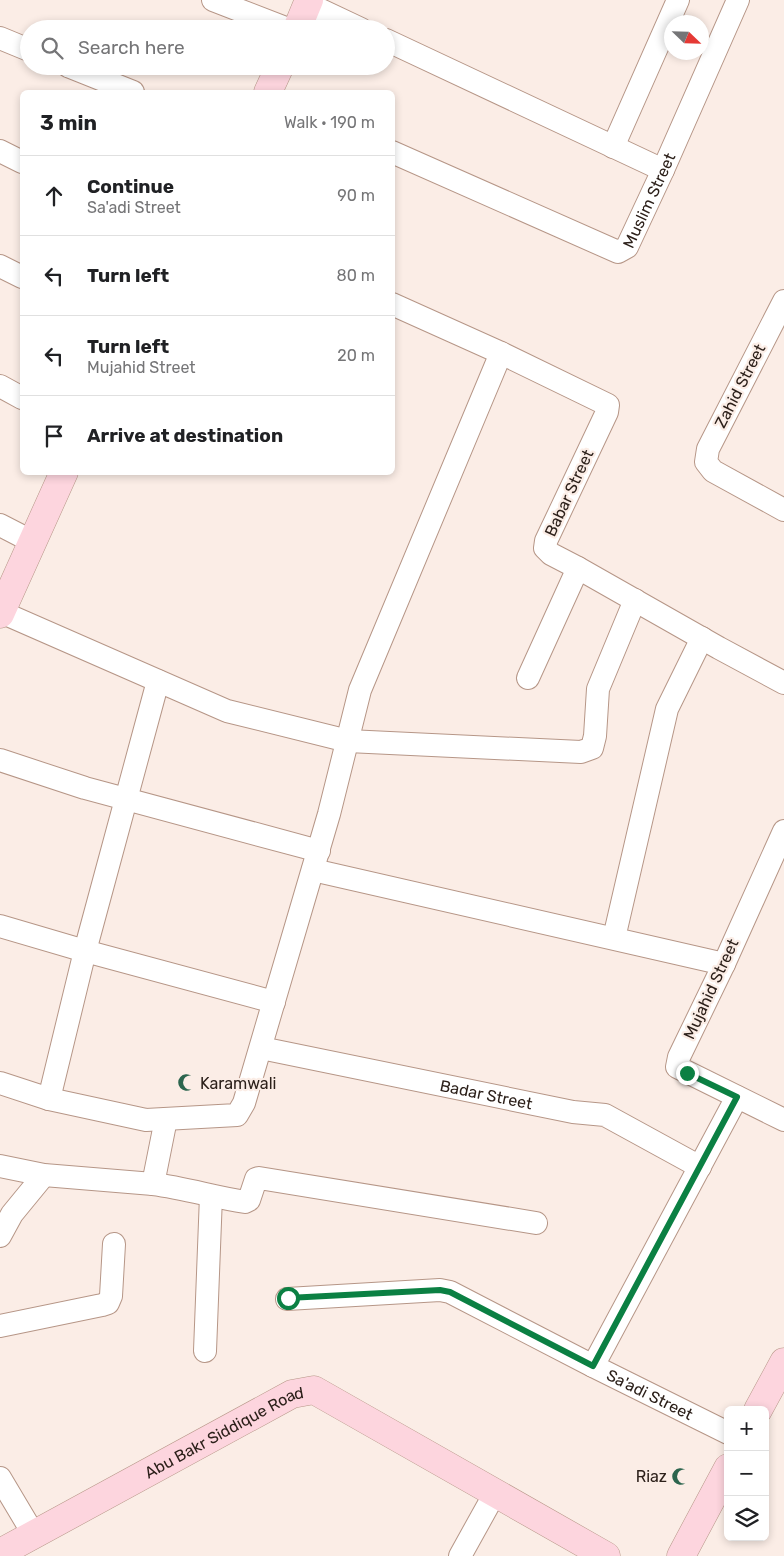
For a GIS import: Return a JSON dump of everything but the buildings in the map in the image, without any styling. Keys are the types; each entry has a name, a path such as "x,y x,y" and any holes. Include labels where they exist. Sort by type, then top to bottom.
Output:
{"street":[{"path":"213,0 265,20"},
{"path":"613,147 678,0"},
{"name":"Muslim Street","path":"395,153 618,252 627,247 738,0"},
{"path":"301,20 309,2 344,20"},
{"path":"0,38 20,46"},
{"path":"395,44 663,170"},
{"path":"90,75 128,90"},
{"path":"269,90 276,75"},
{"path":"0,152 20,161"},
{"path":"0,266 20,276"},
{"name":"Zahid Street","path":"784,301 708,449 706,462 713,471 784,510"},
{"name":"Babar Street","path":"395,305 608,404 607,412 546,541 545,548 551,554 784,683"},
{"path":"0,1083 49,1099 146,1120 237,1115 244,1104 316,860 360,690 501,353"},
{"path":"0,386 20,397"},
{"path":"63,475 1,613 227,710 348,741 581,752 592,748 595,736 598,689 636,600"},
{"path":"0,525 33,542"},
{"path":"528,678 578,568"},
{"path":"614,938 667,709 702,638"},
{"path":"49,1099 85,951 158,681"},
{"path":"0,760 316,860 614,938 724,964"},
{"name":"Mujahid Street","path":"784,831 679,1058 677,1067 784,1120"},
{"path":"0,926 274,1002"},
{"name":"Badar Street","path":"261,1048 573,1112 605,1115 700,1167"},
{"path":"593,1366 737,1097"},
{"path":"153,1184 166,1119"},
{"path":"0,1166 44,1175 183,1188 211,1196 245,1202 249,1200 256,1179 259,1178 536,1223"},
{"path":"0,1236 12,1214 44,1175"},
{"path":"205,1351 211,1196"},
{"path":"0,1326 102,1305 108,1302 114,1244"},
{"name":"Sa'adi Street","path":"288,1298 440,1290 450,1292 724,1431"},
{"path":"760,1406 784,1362"},
{"name":"Abu Bakr Siddique Road","path":"0,1553 292,1394 314,1390 606,1556"},
{"path":"681,1556 724,1475"},
{"path":"0,1478 34,1535"},
{"path":"460,1556 495,1493"}],"place":[{"name":"Karamwali","path":"186,1083"},
{"name":"Riaz","path":"681,1476"}],"route":[{"path":"288,1298 440,1290 450,1292 593,1366 737,1097 687,1073"}]}
